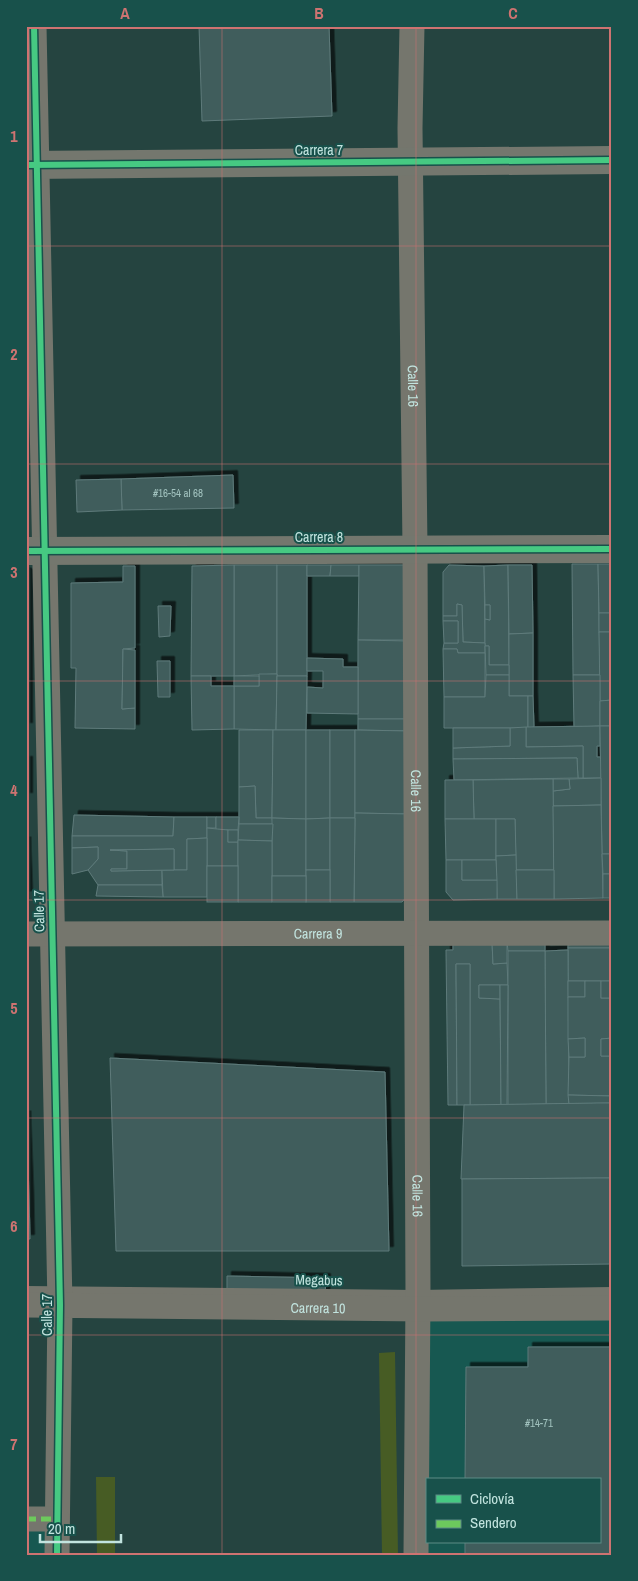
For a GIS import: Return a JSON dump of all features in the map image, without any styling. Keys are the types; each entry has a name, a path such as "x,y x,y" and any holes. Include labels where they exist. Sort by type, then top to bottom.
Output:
{"main road":[{"name":"Carrera 7","path":"32,165 612,160"},
{"name":"Carrera 8","path":"35,551 612,548"}],"street":[{"name":"Calle 17","path":"34,26 32,165 35,551 53,934 60,1299 57,1555"},
{"name":"Calle 16","path":"412,26 410,162 415,548 418,1302 416,1555"},
{"name":"Carrera 9","path":"26,934 416,935 612,933"},
{"name":"Carrera 10","path":"26,1305 60,1299 418,1302 612,1308"},
{"path":"26,1519 57,1519"}],"lane":[{"path":"26,1292 60,1299"},
{"path":"418,1302 612,1293"}],"shaded area":[{"path":"612,1308 612,1555 416,1555 418,1309"},
{"path":"395,1352 398,1555 382,1555 379,1353"},
{"path":"96,1477 115,1477 115,1555 97,1555"},
{"path":"26,1519 57,1519 57,1555 26,1555"}],"building":[{"path":"199,26 329,26 332,116 202,121"},
{"path":"233,475 234,508 122,510 121,479"},
{"path":"121,479 122,510 77,512 76,480"},
{"path":"572,564 598,564 600,675 573,675"},
{"path":"598,564 612,564 612,613 599,613"},
{"path":"234,565 277,565 277,674 234,676"},
{"path":"234,565 234,676 191,676 192,566"},
{"path":"277,565 307,565 307,676 277,676"},
{"path":"307,565 331,565 330,576 307,576"},
{"path":"331,565 359,565 359,576 330,576"},
{"path":"359,565 410,565 411,640 358,640"},
{"path":"449,565 484,566 485,643 463,642 462,605 457,604 457,616 443,616 443,572"},
{"path":"508,565 509,665 489,665 489,646 485,646 485,619 490,620 490,605 485,605 484,566"},
{"path":"508,565 532,565 533,633 509,634"},
{"path":"123,566 135,566 135,648 123,649 122,709 135,708 135,729 75,728 76,668 71,668 71,583 123,582"},
{"path":"26,572 28,574 28,637 26,637"},
{"path":"457,604 462,605 463,642 485,643 485,653 458,653 457,649 443,649 444,643 458,643 458,621 443,621 443,616 457,616"},
{"path":"485,605 490,605 490,620 485,619"},
{"path":"158,606 171,606 170,636 159,637"},
{"path":"599,613 612,613 612,632 599,632"},
{"path":"443,621 458,621 458,643 444,643"},
{"path":"599,632 612,632 612,700 600,701"},
{"path":"533,633 533,696 509,696 509,634"},
{"path":"26,637 28,637 28,683 26,683"},
{"path":"358,640 410,641 410,719 358,719"},
{"path":"485,646 489,646 489,665 509,665 509,675 486,675"},
{"path":"123,649 135,650 135,708 122,709"},
{"path":"443,649 457,649 458,653 485,653 485,697 444,697"},
{"path":"307,658 343,659 343,667 358,667 358,714 307,713 307,687 323,688 323,671 307,671"},
{"path":"157,661 170,661 170,697 158,697"},
{"path":"259,674 277,674 276,730 234,729 234,686 259,686"},
{"path":"486,675 509,675 509,696 528,696 528,728 444,728 444,697 485,697"},
{"path":"573,675 600,675 600,726 574,727"},
{"path":"191,676 211,676 211,686 234,686 234,729 192,730"},
{"path":"234,676 259,676 259,686 234,686"},
{"path":"277,676 307,676 306,730 276,730"},
{"path":"26,683 28,683 28,727 26,727"},
{"path":"528,696 533,696 534,727 528,728"},
{"path":"612,700 612,726 600,726 600,701"},
{"path":"358,719 410,719 410,731 358,730"},
{"path":"600,726 600,746 597,746 597,757 601,757 601,778 583,778 583,746 526,747 526,727"},
{"path":"600,726 612,726 612,854 602,854"},
{"path":"526,727 526,747 583,746 583,778 578,778 577,758 453,759 453,748 510,746 510,728"},
{"path":"453,728 510,728 510,746 453,748"},
{"path":"239,730 273,730 272,818 256,818 255,786 239,787"},
{"path":"273,730 306,730 306,819 272,818"},
{"path":"306,730 330,730 330,818 306,819"},
{"path":"330,730 355,730 355,818 330,818"},
{"path":"355,730 410,731 409,814 355,813"},
{"path":"577,758 578,778 454,780 453,759"},
{"path":"26,761 28,761 28,797 26,797"},
{"path":"601,778 601,805 553,806 553,791 570,789 569,779"},
{"path":"553,779 569,779 570,789 553,791"},
{"path":"553,779 554,870 516,870 515,819 474,819 473,780"},
{"path":"445,780 473,780 474,819 445,819"},
{"path":"255,786 256,818 272,818 273,824 239,824 239,787"},
{"path":"601,805 603,898 554,899 553,806"},
{"path":"355,813 409,814 409,894 402,902 354,902"},
{"path":"74,815 174,817 173,836 72,836"},
{"path":"174,817 207,817 207,838 187,839 187,870 174,870 174,849 110,850 127,851 127,869 111,869 111,871 162,870 162,885 98,885 88,870 98,859 98,847 72,848 72,836 173,836"},
{"path":"207,817 216,817 216,828 207,828"},
{"path":"216,817 239,817 238,830 216,830"},
{"path":"272,818 306,819 306,876 272,876"},
{"path":"330,818 330,870 306,870 306,819"},
{"path":"330,818 355,818 354,902 330,902"},
{"path":"445,819 496,819 496,860 446,860"},
{"path":"496,819 515,819 516,855 496,856"},
{"path":"239,824 273,824 272,841 238,840"},
{"path":"207,828 228,830 228,842 238,842 238,866 207,866"},
{"path":"228,830 238,830 238,842 228,842"},
{"path":"207,838 207,897 163,897 162,870 187,870 187,839"},
{"path":"238,840 272,841 272,902 238,902"},
{"path":"26,841 28,894 26,896"},
{"path":"98,847 98,859 88,870 72,874 72,848"},
{"path":"174,849 174,870 111,871 111,869 127,869 127,851 110,850"},
{"path":"602,854 612,854 612,874 603,874"},
{"path":"516,855 517,899 497,899 496,856"},
{"path":"446,860 462,860 462,880 497,880 497,899 453,900 446,892"},
{"path":"462,860 496,860 497,880 462,880"},
{"path":"207,866 238,866 238,902 207,902"},
{"path":"306,870 330,870 330,902 306,902"},
{"path":"516,870 554,870 554,899 517,899"},
{"path":"603,874 612,874 612,898 603,898"},
{"path":"272,876 306,876 306,902 272,902"},
{"path":"98,885 162,885 163,897 96,896"},
{"path":"612,938 612,948 568,948 568,945"},
{"path":"453,942 492,942 493,964 507,963 508,985 479,985 479,998 500,999 501,1105 470,1105 470,964 456,964 457,1105 448,1105 446,950 453,950"},
{"path":"492,942 507,942 507,963 493,964"},
{"path":"507,942 545,942 545,951 508,951"},
{"path":"568,948 612,948 612,981 568,981"},
{"path":"568,950 569,1104 546,1104 545,951"},
{"path":"508,951 545,951 546,1104 508,1105"},
{"path":"456,964 470,964 470,1105 457,1105"},
{"path":"568,981 585,981 585,997 568,997"},
{"path":"585,981 601,981 601,998 612,998 612,1038 601,1039 601,1056 612,1056 612,1096 568,1095 569,1057 585,1057 585,1038 568,1039 568,997 585,997"},
{"path":"601,981 612,981 612,998 601,998"},
{"path":"479,985 500,985 500,999 479,998"},
{"path":"500,985 508,985 507,1105 501,1105"},
{"path":"585,1038 585,1057 569,1057 568,1039"},
{"path":"612,1038 612,1056 601,1056 601,1039"},
{"path":"110,1058 385,1072 389,1251 116,1251"},
{"path":"568,1095 612,1096 612,1103 569,1104"},
{"path":"612,1103 612,1178 461,1179 464,1105"},
{"path":"26,1115 29,1194 26,1194"},
{"path":"612,1178 612,1264 462,1266 462,1179"},
{"path":"26,1194 29,1194 30,1239 26,1239"},
{"path":"227,1276 326,1278 325,1295 227,1294"},
{"path":"528,1347 612,1347 612,1555 465,1555 465,1544 600,1544 600,1478 465,1478 466,1367 528,1367"}],"marked path":[{"path":"26,1519 57,1519"}],"cycle path":[{"path":"34,26 60,1305 57,1555"},
{"path":"26,165 612,160"},
{"path":"26,551 612,549"}]}
